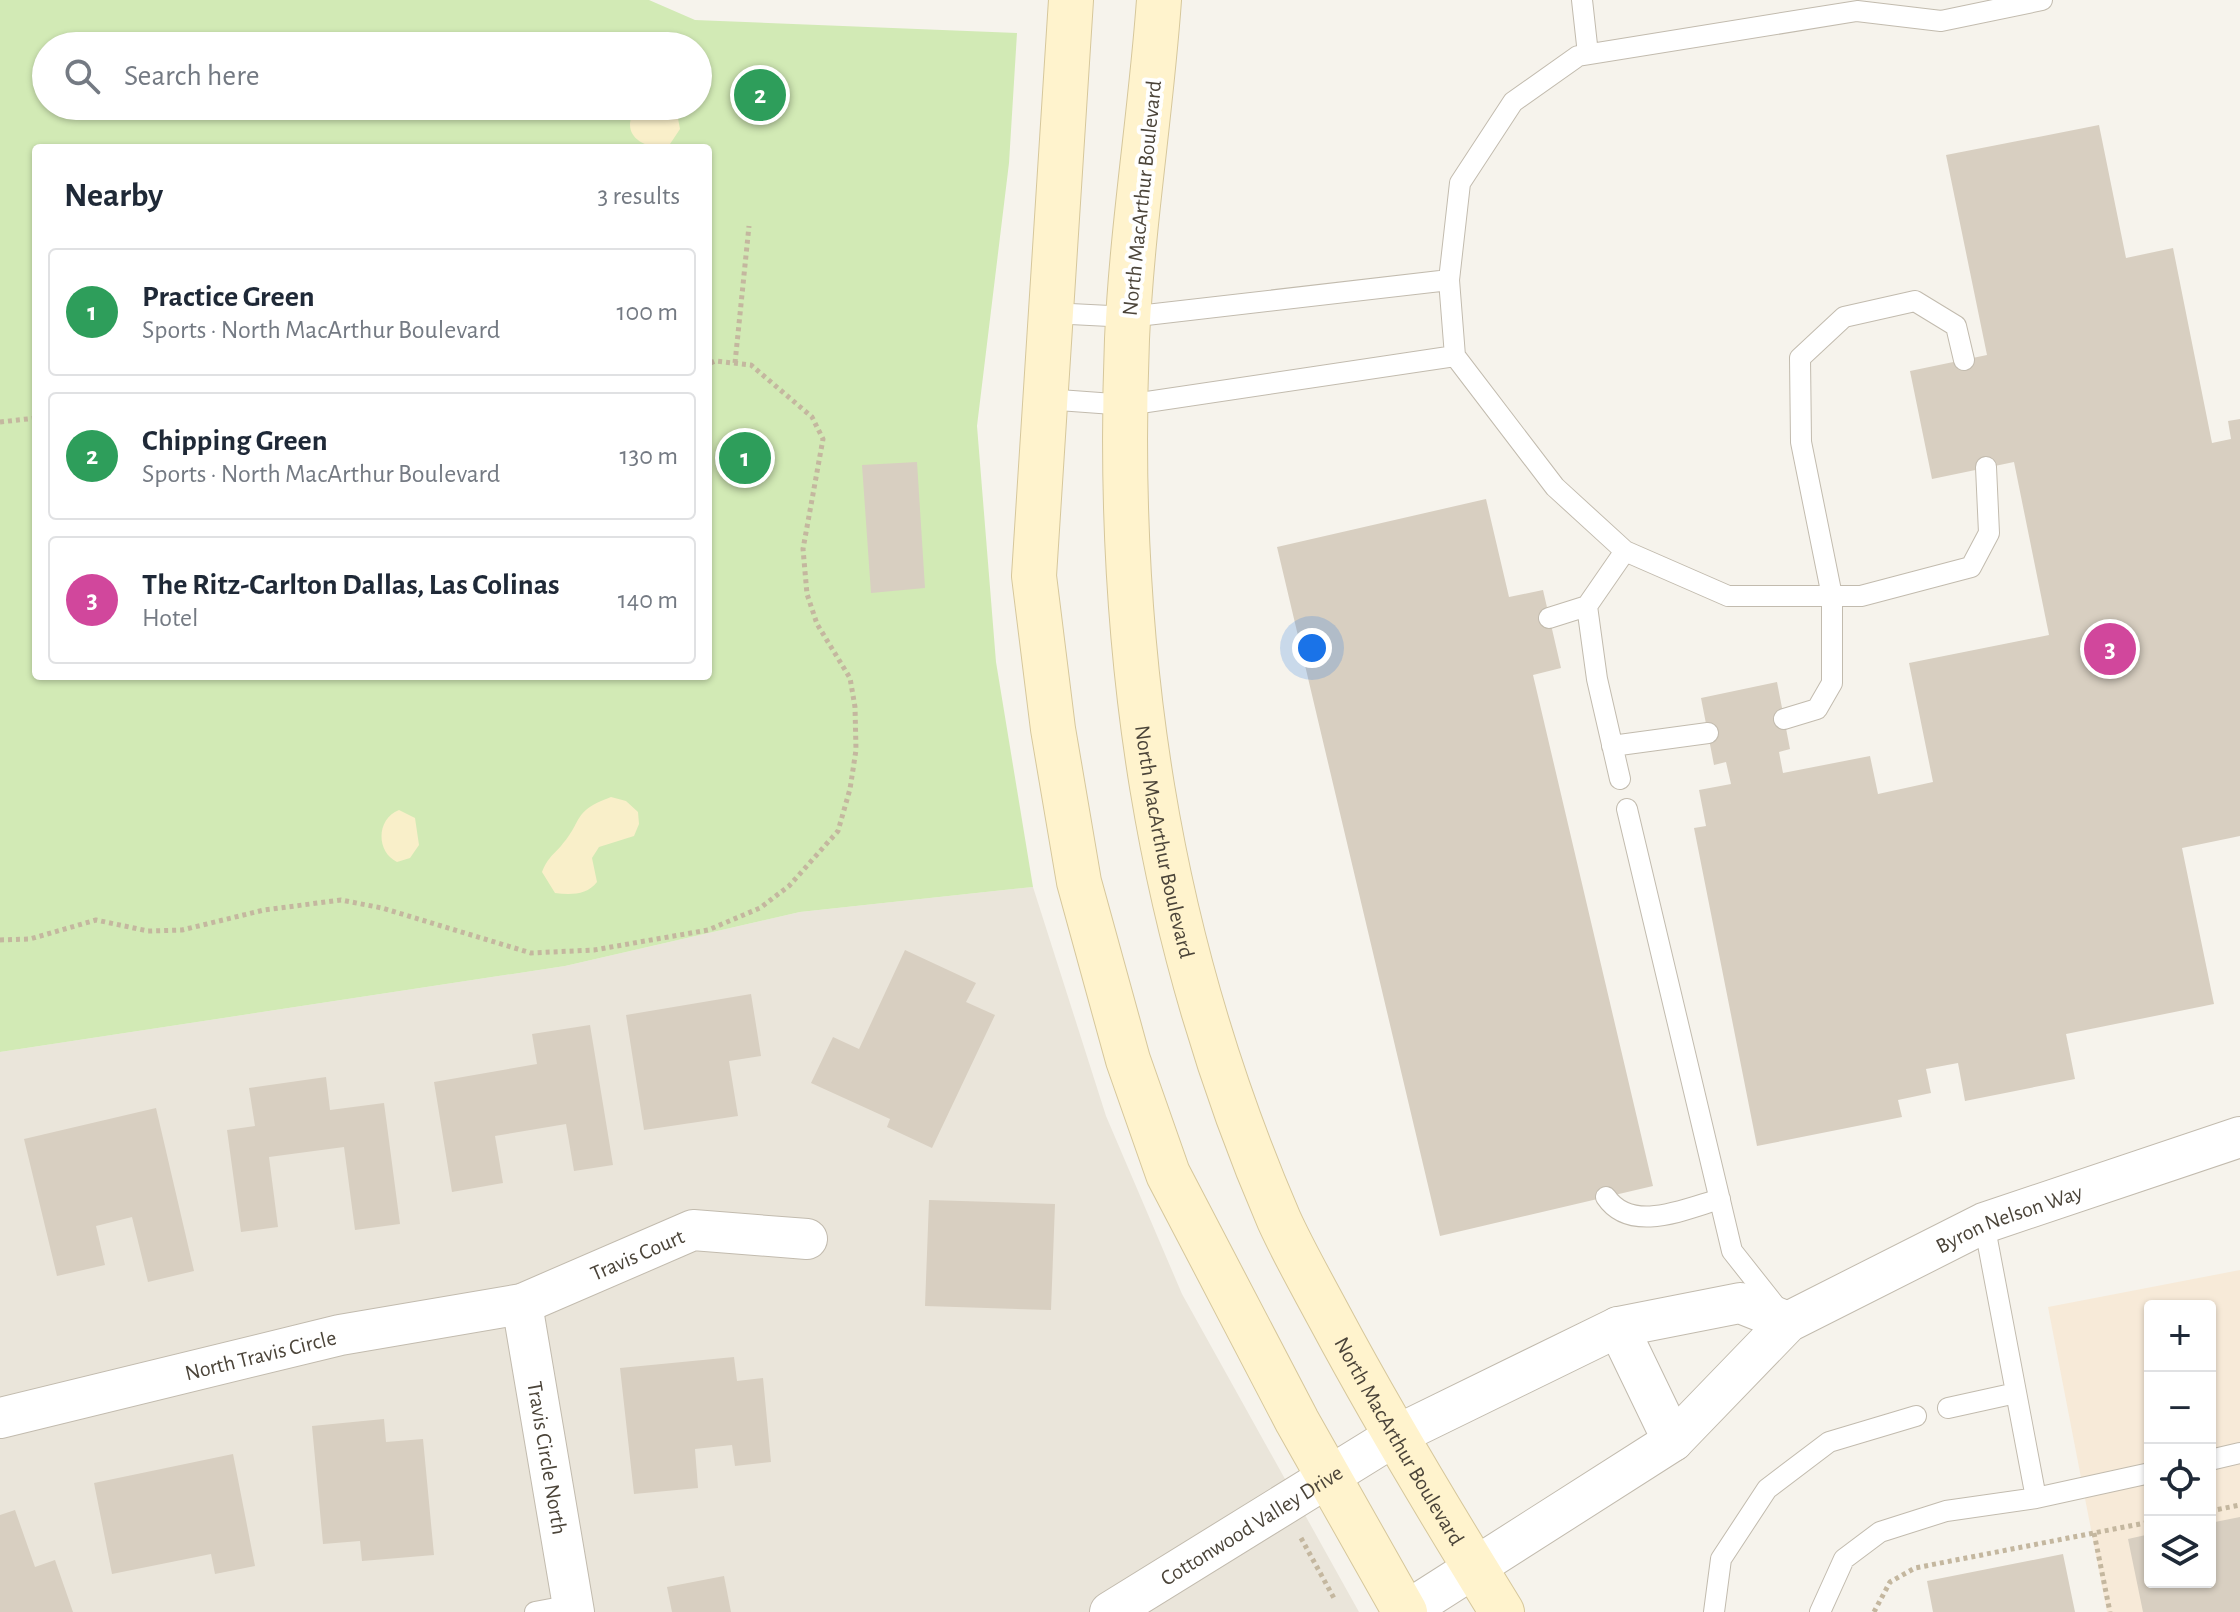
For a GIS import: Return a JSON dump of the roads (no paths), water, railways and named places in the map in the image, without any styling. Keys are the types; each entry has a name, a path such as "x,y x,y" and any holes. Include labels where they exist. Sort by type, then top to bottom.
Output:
{"main road":[{"path":"1071,0 1034,576 1053,729 1079,882 1128,1060 1168,1174 1329,1480 1405,1612"},
{"name":"North MacArthur Boulevard","path":"1159,0 1129,317 1126,558 1136,679 1164,861 1214,1051 1280,1222 1393,1437 1502,1612"}],"street":[{"name":"Byron Nelson Way","path":"1405,1612 1673,1441 1788,1322 1984,1223 2240,1137"},
{"name":"Travis Court","path":"522,1304 693,1230 807,1239"},
{"path":"1393,1437 1618,1327 1740,1303 1788,1322"},
{"name":"North Travis Circle","path":"0,1418 340,1335 522,1304"},
{"name":"Travis Circle North","path":"522,1304 560,1610"},
{"path":"1618,1327 1673,1441"},
{"name":"Cottonwood Valley Drive","path":"1110,1612 1329,1480 1393,1437"}],"lane":[{"path":"1582,0 1588,54"},
{"path":"1986,467 1989,533 1971,567 1861,596 1728,596 1625,551 1555,487 1455,356 1449,280 1460,183 1513,102 1578,56 1856,5 1941,21 2042,0"},
{"path":"1051,313 1129,317 1449,280"},
{"path":"1784,719 1817,709 1832,683 1832,596 1801,442 1800,358 1844,317 1915,301 1956,326 1964,360"},
{"path":"1045,399 1127,405 1455,356"},
{"path":"1549,618 1587,606 1625,551"},
{"path":"1587,606 1597,679 1620,779"},
{"path":"1612,746 1708,733"},
{"path":"1627,809 1732,1251 1788,1322"},
{"path":"1606,1197 1615,1211 1635,1218 1720,1199"},
{"path":"1984,1223 2036,1498"},
{"path":"1948,1408 2016,1393"},
{"path":"1714,1612 1721,1559 1767,1489 1829,1442 1916,1416"},
{"path":"2216,1459 2240,1453"},
{"path":"1820,1612 1844,1559 1880,1532 1946,1511 2036,1498 2144,1474"}],"place":[{"name":"Chipping Green","path":"760,95"},
{"name":"Practice Green","path":"745,458"},
{"name":"The Ritz-Carlton Dallas, Las Colinas","path":"2110,649"}]}
